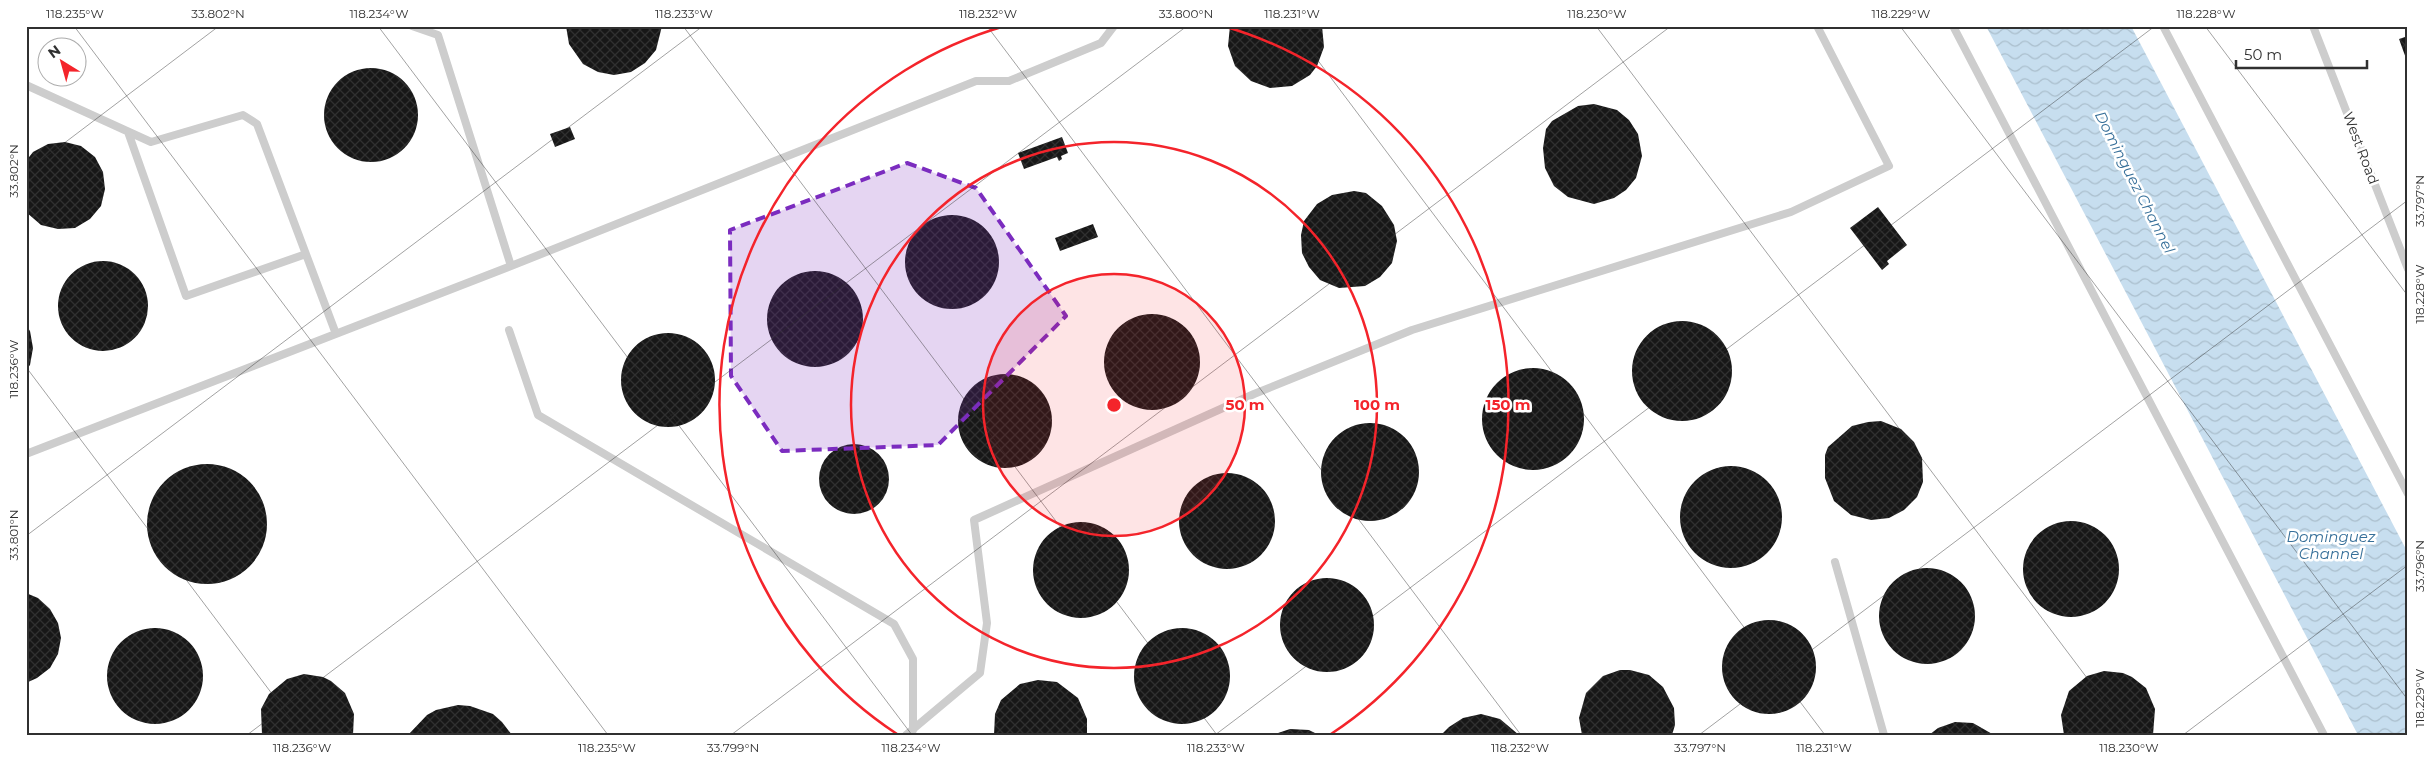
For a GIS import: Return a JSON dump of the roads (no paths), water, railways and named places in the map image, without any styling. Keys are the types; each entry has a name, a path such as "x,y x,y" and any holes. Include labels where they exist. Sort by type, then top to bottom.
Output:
{"lane":[{"path":"412,26 438,35 511,266"},
{"path":"26,454 511,266 976,81 1009,81 1102,43 1114,26"},
{"path":"910,732 980,673 987,623 974,520 1254,394 1412,330 1791,212 1889,166 1817,26"},
{"path":"1953,26 2324,735"},
{"path":"2163,26 2408,494"},
{"name":"West Road","path":"2314,26 2408,269"},
{"path":"26,85 151,142 243,115 257,124 336,334"},
{"path":"128,132 186,296 306,254"},
{"path":"509,330 538,415 894,624 913,660 910,732"},
{"path":"1835,562 1884,735"}],"water":[{"name":"Dominguez Channel","path":"1986,26 2131,26 2408,553 2408,735 2358,735"}]}
